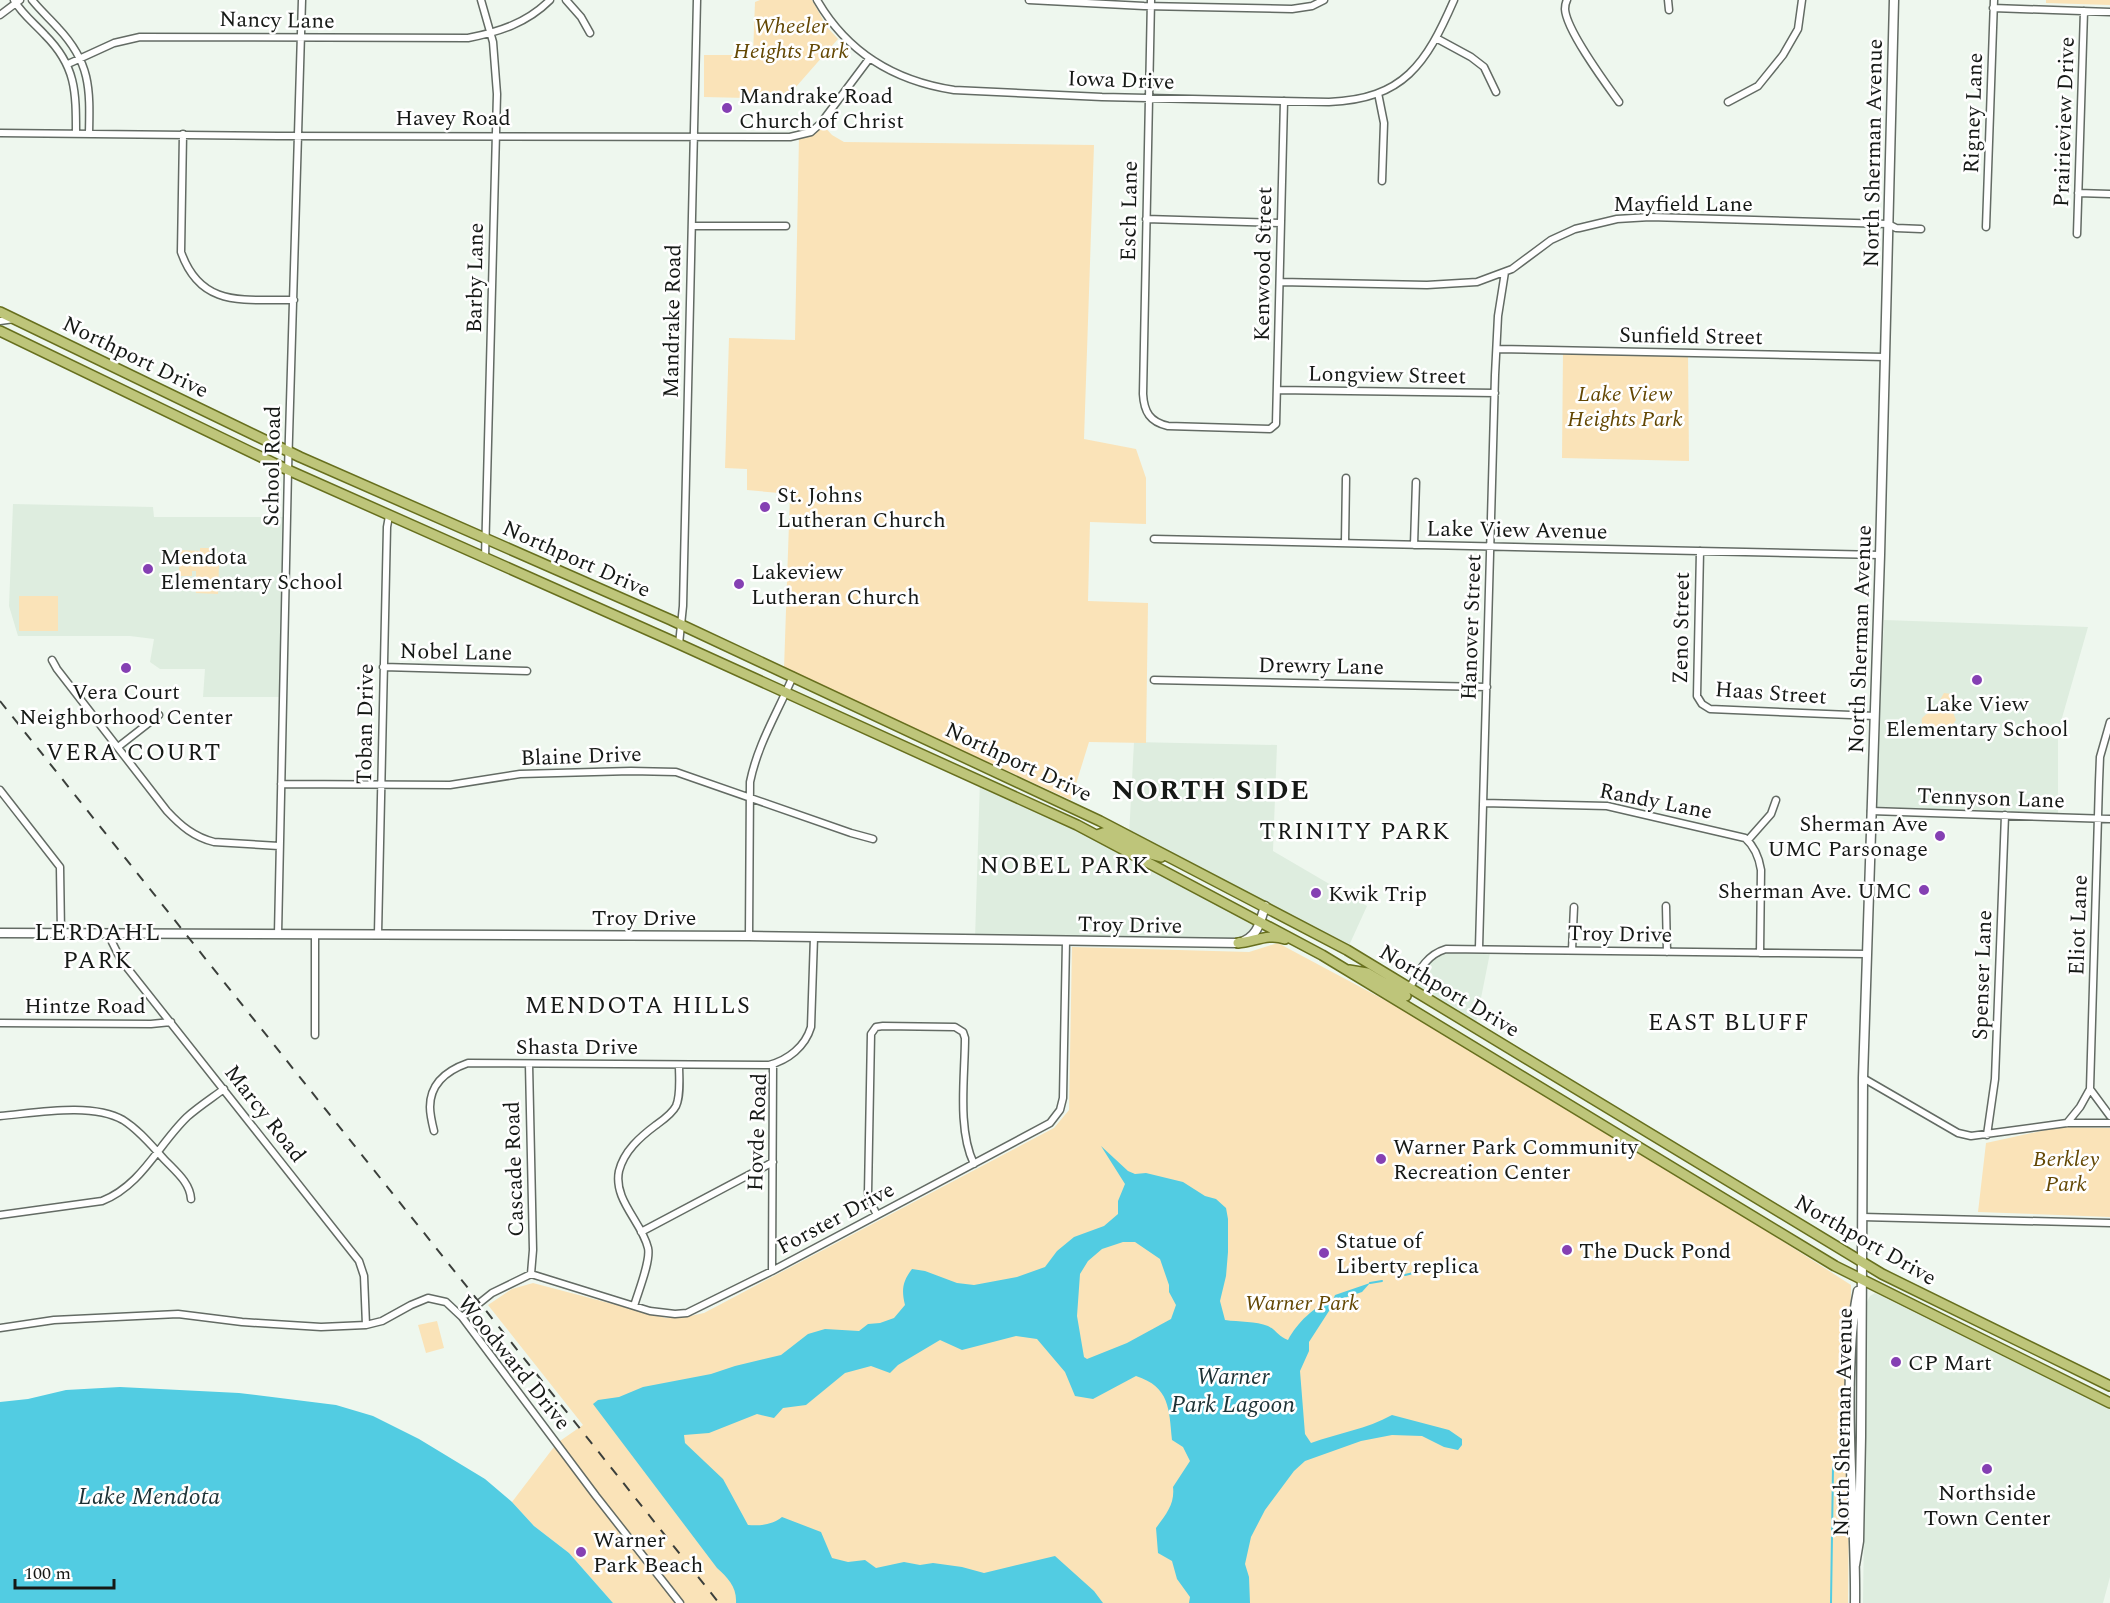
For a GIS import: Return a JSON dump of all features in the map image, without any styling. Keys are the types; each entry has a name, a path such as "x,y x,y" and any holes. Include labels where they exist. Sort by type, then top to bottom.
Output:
{"main road":[{"name":"Northport Drive","path":"0,312 289,452 793,676 1100,821 1308,928 1406,996 1810,1252 2110,1403"},
{"name":"Northport Drive","path":"0,331 288,470 786,692 1097,835 1347,970 1367,973 1861,1262 1961,1314 2110,1386"},
{"path":"1097,835 1106,832 1143,852 1175,860"},
{"path":"1238,943 1274,936 1322,956"},
{"path":"2033,1365 2046,1362 2063,1364"}],"street":[{"path":"32,0 71,43 80,58 89,86 89,134"},
{"name":"School Road","path":"278,934 288,470 302,0"},
{"name":"Barby Lane","path":"480,0 491,33 497,85 485,558"},
{"name":"Nancy Lane","path":"68,64 114,43 140,37 468,38 516,24 534,14 550,0"},
{"path":"566,0 581,17 590,33"},
{"name":"Mandrake Road","path":"679,644 698,0"},
{"name":"Iowa Drive","path":"817,0 833,25 869,59 892,73 914,82 954,90 1284,101 1353,100 1378,93 1403,79 1427,55 1454,0"},
{"path":"1029,0 1292,9 1312,6 1324,0"},
{"path":"1567,0 1565,11 1569,23 1619,102"},
{"path":"1668,0 1670,10"},
{"path":"1728,102 1758,86 1771,73 1798,29 1802,0"},
{"name":"North Sherman Avenue","path":"1855,1603 1849,1460 1849,1395 1852,1327 1861,1279 1863,1078 1880,555 1894,0"},
{"name":"Rigney Lane","path":"1986,227 1994,0"},
{"path":"0,15 16,1 53,42 68,64 76,103 76,134"},
{"name":"Esch Lane","path":"1151,3 1143,394 1147,414 1153,420 1168,426 1274,427"},
{"path":"1993,8 2110,12"},
{"name":"Prairieview Drive","path":"2077,234 2084,11"},
{"path":"1436,38 1471,57 1484,67 1496,92"},
{"name":"Havey Road","path":"0,133 790,137 811,132 826,118 869,59"},
{"path":"1378,93 1384,123 1382,181"},
{"name":"Kenwood Street","path":"1274,427 1277,390 1284,101"},
{"path":"183,134 180,246 185,263 196,281 208,290 225,297 294,300"},
{"path":"2078,193 2110,194"},
{"name":"Mayfield Lane","path":"1280,282 1438,285 1477,282 1505,272 1551,240 1575,229 1617,219 1650,217 1888,224 1896,228 1921,229"},
{"path":"1146,219 1281,223"},
{"path":"692,226 786,226"},
{"name":"Hanover Street","path":"1479,948 1495,393 1500,296 1505,272"},
{"path":"0,321 15,319"},
{"name":"Sunfield Street","path":"1497,349 1885,357"},
{"name":"Longview Street","path":"1277,390 1495,393"},
{"path":"1345,543 1346,478"},
{"path":"1414,545 1416,482"},
{"name":"Toban Drive","path":"378,934 383,667 389,516"},
{"name":"Lake View Avenue","path":"1154,539 1880,555"},
{"name":"Zeno Street","path":"1700,551 1697,696 1702,704"},
{"path":"52,660 167,811 185,829 204,840 222,844 279,846"},
{"name":"Nobel Lane","path":"383,667 527,671"},
{"path":"749,936 750,782 754,759 793,676"},
{"name":"Drewry Lane","path":"1154,680 1487,687"},
{"name":"Haas Street","path":"1702,704 1710,709 1875,716"},
{"path":"117,747 159,716"},
{"name":"Eliot Lane","path":"2090,1089 2100,757 2110,722"},
{"name":"Blaine Drive","path":"281,784 450,785 494,777 539,773 660,771 685,774 851,833 873,838"},
{"path":"0,790 60,867 61,933"},
{"path":"1760,953 1761,870 1748,840 1771,814 1776,800"},
{"name":"Randy Lane","path":"1483,803 1607,806 1730,833 1748,840"},
{"name":"Tennyson Lane","path":"1872,811 2110,819"},
{"name":"Spenser Lane","path":"1987,1135 1995,1079 2005,815"},
{"path":"1238,943 1251,938 1265,906"},
{"path":"1666,906 1667,952"},
{"path":"1572,950 1574,907"},
{"name":"Troy Drive","path":"0,933 749,936 1238,943"},
{"name":"Marcy Road","path":"111,933 112,942 121,960 359,1261 364,1276 366,1325"},
{"path":"315,934 315,1035"},
{"name":"Hovde Road","path":"772,1271 773,1064 781,1062 794,1053 805,1041 811,1028 814,937"},
{"name":"Forster Drive","path":"531,1274 634,1306 663,1313 687,1312 772,1271 1050,1124 1060,1110 1063,1098 1066,941"},
{"name":"Troy Drive","path":"1406,996 1424,963 1434,953 1446,949 1867,954"},
{"name":"Hintze Road","path":"0,1023 151,1024 171,1022"},
{"path":"877,1215 868,1193 872,1031 876,1027 958,1028 965,1038 964,1130 967,1150 974,1164"},
{"name":"Shasta Drive","path":"434,1131 430,1106 437,1083 445,1073 468,1063 773,1064"},
{"name":"Cascade Road","path":"529,1064 533,1250 531,1274"},
{"path":"634,1306 648,1252 624,1202 619,1173 629,1149 668,1116 675,1107 678,1100 679,1065"},
{"path":"1863,1078 1958,1133 1971,1136 2067,1123 2110,1123"},
{"path":"0,1215 102,1201 113,1196 134,1182 186,1118 224,1089"},
{"path":"2067,1123 2080,1107 2090,1089 2110,1116"},
{"path":"0,1116 81,1111 98,1112 122,1120 133,1127 188,1186 191,1199"},
{"path":"640,1232 773,1162"},
{"path":"1862,1217 2110,1223"},
{"path":"462,1317 492,1293 531,1274"},
{"name":"Woodward Drive","path":"0,1328 54,1320 178,1314 242,1322 321,1327 366,1325 382,1321 428,1298 446,1302 462,1317 680,1603"}],"shaded area":[{"name":"Mendota Elementary School","path":"13,504 153,507 154,517 288,517 283,697 203,697 205,669 160,669 150,662 154,639 130,636 18,636 9,606"},
{"name":"Lake View Elementary School","path":"1884,620 2088,627 2058,732 2058,814 1875,807"},
{"path":"1134,742 1277,745 1273,851 1367,906 1347,950 1129,836"},
{"path":"980,780 1260,921 1248,940 975,939"},
{"path":"1491,948 1475,1028 1410,988 1434,953"},
{"name":"Northside Town Center","path":"1875,1293 2110,1409 2110,1577 2103,1603 1863,1603 1867,1302"}],"green space":[{"name":"Wheeler Heights Park","path":"760,0 812,0 827,27 838,39 788,96 704,97 704,55 753,55 755,2"},
{"path":"2046,0 2110,0 2110,5 2046,3"},
{"path":"821,123 832,135 844,142 1094,145 1084,439 1136,449 1146,478 1146,524 1090,522 1088,601 1148,603 1146,743 1089,742 1071,800 784,669 790,494 747,490 747,469 725,468 729,338 795,340 799,136"},
{"name":"Lake View Heights Park","path":"1563,351 1688,353 1689,461 1562,458"},
{"path":"200,548 214,548 210,562 197,561 197,564 219,565 218,594 196,593 195,588 174,587 174,581 196,579 196,571 192,571 192,576 179,576 179,550 200,551"},
{"path":"19,596 58,596 58,631 19,631"},
{"path":"1944,693 1952,694 1954,698 1952,710 1956,720 1946,735 1928,734 1923,729 1922,718 1937,705"},
{"name":"Warner Park","path":"1278,943 1422,1020 1712,1196 1851,1285 1848,1603 613,1603 569,1553 534,1526 512,1502 557,1443 583,1425 488,1305 512,1289 533,1283 666,1318 704,1313 1054,1128 1069,1110 1072,947 1249,952"},
{"name":"Berkley Park","path":"2060,1127 2110,1128 2110,1217 1978,1212 1986,1143"},
{"path":"437,1321 444,1348 426,1353 418,1325"}],"water":[{"name":"Warner Park Lagoon","path":"1101,1146 1128,1171 1183,1182 1205,1196 1216,1199 1226,1208 1228,1252 1226,1276 1220,1301 1225,1320 1263,1324 1288,1340 1296,1327 1319,1306 1333,1300 1335,1295 1370,1283 1362,1292 1344,1298 1329,1311 1309,1342 1309,1351 1300,1371 1305,1434 1311,1443 1363,1427 1392,1415 1449,1430 1462,1439 1462,1445 1458,1450 1444,1447 1422,1436 1392,1435 1361,1441 1305,1461 1294,1471 1265,1510 1251,1537 1245,1564 1249,1577 1250,1603 1189,1603 1190,1597 1177,1579 1172,1561 1158,1553 1156,1528 1171,1504 1173,1487 1190,1461 1183,1447 1172,1440 1170,1418 1162,1393 1156,1386 1136,1376 1093,1399 1075,1396 1065,1372 1037,1339 1016,1336 962,1350 940,1340 898,1365 890,1373 871,1366 845,1373 806,1405 783,1408 774,1418 757,1414 709,1433 684,1435 685,1443 723,1479 748,1525 766,1524 782,1517 821,1532 832,1558 848,1562 865,1560 876,1568 904,1562 920,1565 933,1563 984,1573 1055,1556 1094,1591 1103,1603 736,1603 731,1583 717,1568 593,1404 598,1400 619,1397 643,1387 711,1374 781,1355 808,1334 825,1329 859,1331 868,1324 894,1318 905,1305 904,1286 912,1269 925,1271 957,1283 974,1285 1017,1277 1045,1267 1057,1251 1074,1237 1104,1226 1118,1214 1118,1201 1125,1184","holes":["1123,1242 1135,1242 1160,1259 1169,1285 1169,1292 1176,1305 1171,1319 1127,1343 1087,1359 1084,1357 1077,1316 1080,1274 1088,1261 1102,1249"]},
{"name":"Lake Mendota","path":"120,1387 239,1393 336,1405 373,1416 419,1439 485,1479 512,1502 534,1526 569,1553 613,1603 0,1603 0,1402 28,1399 66,1390"}],"waterway":[{"path":"1405,1275 1439,1267 1462,1269"},
{"path":"1370,1283 1382,1281"},
{"path":"1831,1603 1833,1467"}],"railway":[{"path":"0,701 719,1603"}],"place":[{"name":"Mandrake Road Church of Christ","path":"727,108"},
{"name":"St. Johns Lutheran Church","path":"765,507"},
{"name":"Mendota Elementary School","path":"148,569"},
{"name":"Lakeview Lutheran Church","path":"739,584"},
{"name":"Vera Court Neighborhood Center","path":"126,668"},
{"name":"Lake View Elementary School","path":"1977,680"},
{"name":"Sherman Ave UMC Parsonage","path":"1940,836"},
{"name":"Sherman Ave. UMC","path":"1924,890"},
{"name":"Kwik Trip","path":"1316,893"},
{"name":"Warner Park Community Recreation Center","path":"1381,1159"},
{"name":"The Duck Pond","path":"1567,1250"},
{"name":"Statue of Liberty replica","path":"1324,1253"},
{"name":"CP Mart","path":"1896,1362"},
{"name":"Northside Town Center","path":"1987,1469"},
{"name":"Warner Park Beach","path":"581,1552"}],"district":[{"name":"VERA COURT","path":"134,752"},
{"name":"NORTH SIDE","path":"1211,789"},
{"name":"TRINITY PARK","path":"1355,831"},
{"name":"NOBEL PARK","path":"1065,865"},
{"name":"LERDAHL PARK","path":"98,946"},
{"name":"MENDOTA HILLS","path":"638,1005"},
{"name":"EAST BLUFF","path":"1729,1022"}]}
